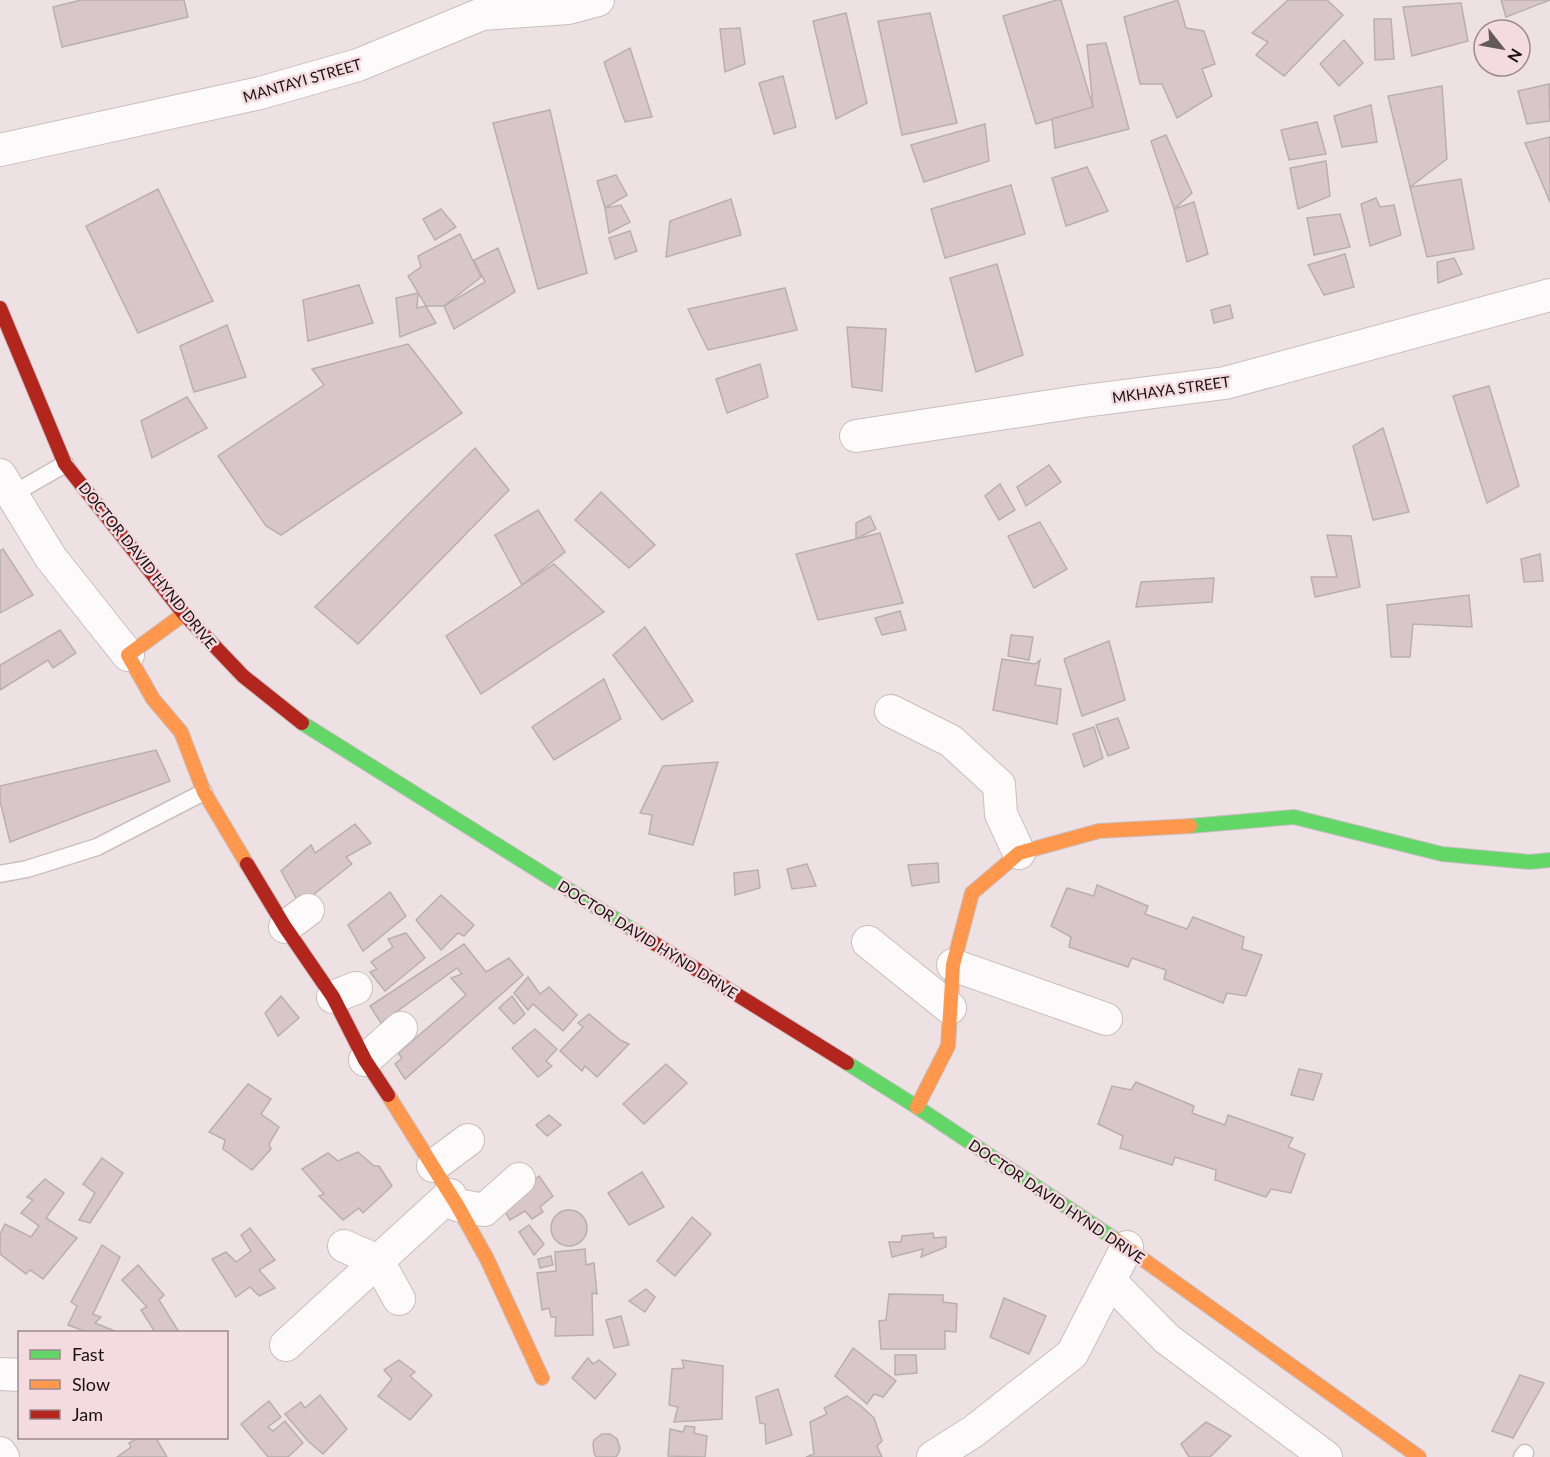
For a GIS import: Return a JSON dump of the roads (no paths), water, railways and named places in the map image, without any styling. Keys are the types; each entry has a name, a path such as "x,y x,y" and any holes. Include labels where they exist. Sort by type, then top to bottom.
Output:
{"main road":[{"name":"DOCTOR DAVID HYND DRIVE","path":"0,308 65,464 184,614 243,676 300,722 917,1107 1127,1247 1419,1457"},
{"path":"184,614 128,655 153,699 181,732 204,792 296,918 345,992 365,1060 433,1166 488,1259 542,1378"},
{"path":"917,1107 948,1046 953,965 972,893 1018,853 1099,831 1210,825 1294,817 1442,854 1530,862 1550,860"}],"street":[{"name":"MANTAYI STREET","path":"0,150 249,95 358,65 478,7 568,8 598,0"},
{"name":"MKHAYA STREET","path":"856,436 1073,403 1225,383 1550,295"},
{"path":"4,490 51,558 128,655"},
{"path":"891,711 951,741 999,785 1000,814 1018,853"},
{"path":"868,942 950,1008"},
{"path":"953,965 1106,1019"},
{"path":"365,1060 401,1028"},
{"path":"433,1166 468,1140"},
{"path":"286,1345 378,1261 454,1200 484,1210 519,1179"},
{"path":"344,1246 378,1261 399,1299"},
{"path":"919,1456 974,1431 1072,1354 1127,1247"},
{"path":"1110,1281 1167,1339 1326,1457"},
{"path":"0,1374 18,1375"},
{"path":"0,1453 3,1457"}],"lane":[{"path":"4,490 65,464"},
{"path":"0,874 27,869 97,847 204,792"}]}
